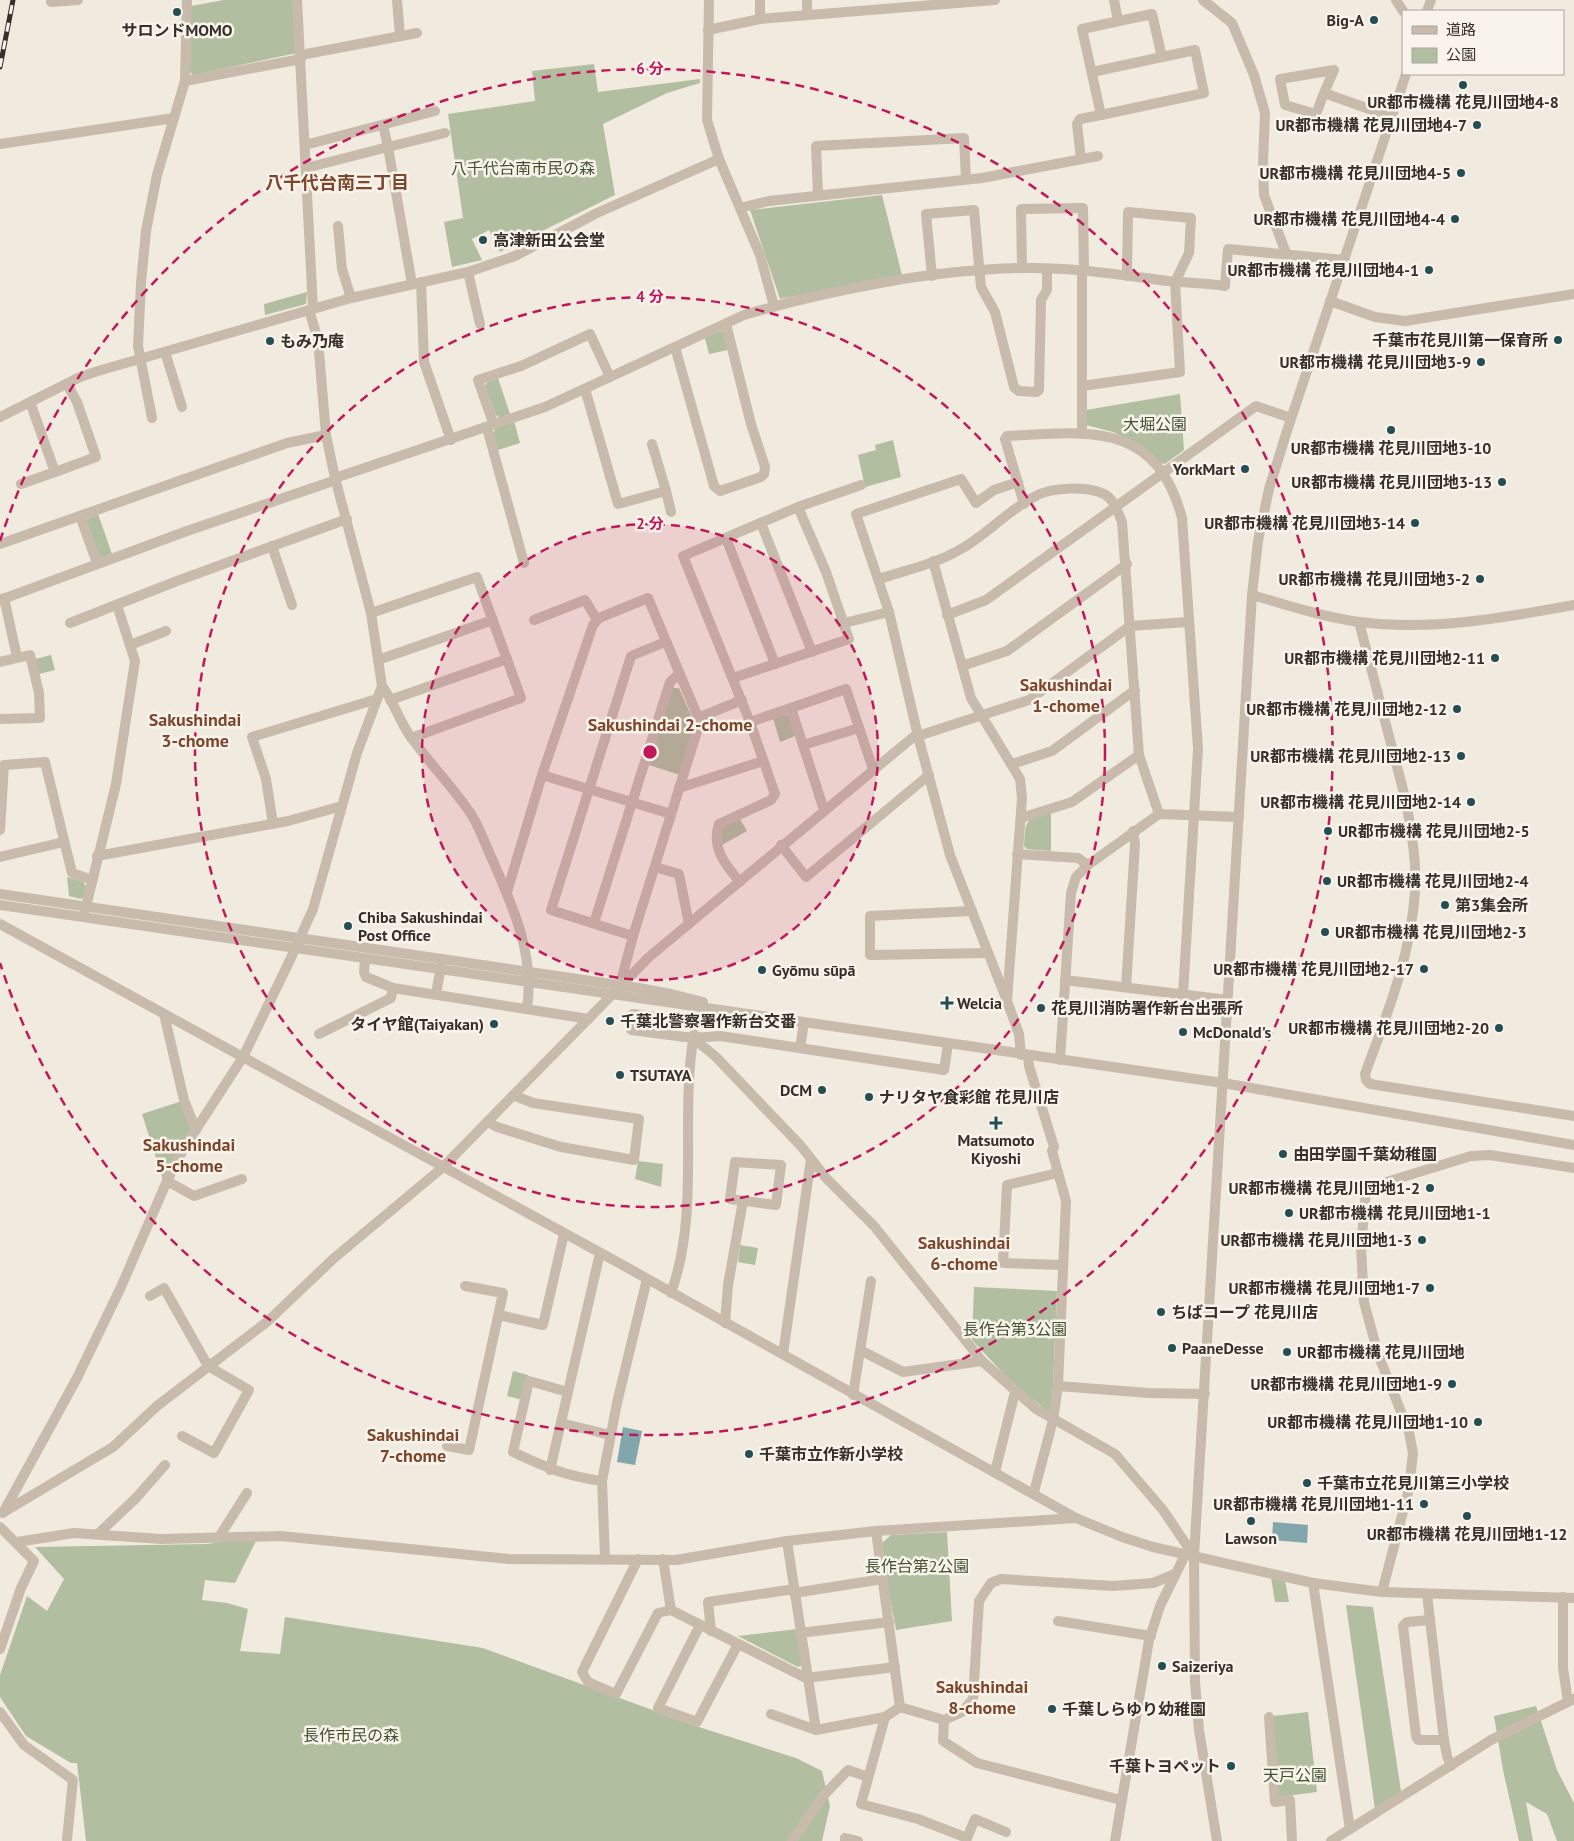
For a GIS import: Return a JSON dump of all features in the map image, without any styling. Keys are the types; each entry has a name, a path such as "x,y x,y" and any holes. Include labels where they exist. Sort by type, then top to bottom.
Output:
{"street":[{"path":"51,0 51,2 78,0"},
{"path":"152,418 138,346 140,299 146,231 157,175 185,81 187,0"},
{"path":"297,0 311,309 318,340 326,435 335,479 371,613 382,686 398,717 412,738 471,814 507,892 528,960 531,984 528,1008"},
{"path":"397,0 400,36"},
{"path":"709,0 706,120 719,159 760,255 774,306"},
{"path":"760,0 760,19"},
{"path":"807,0 807,14"},
{"path":"708,30 760,19 807,14 855,5 994,0"},
{"path":"1114,0 1118,21"},
{"path":"1203,0 1232,23 1254,75 1265,113 1264,194 1286,253"},
{"path":"1101,115 1082,28 1152,14 1162,57"},
{"path":"185,81 417,33"},
{"path":"1081,159 1077,124 1080,119 1204,93 1195,50 1092,72"},
{"path":"1334,70 1324,93 1316,114 1284,105 1280,79 1334,70"},
{"path":"1217,1841 1199,1730 1195,1682 1190,1556 1205,1394 1252,595 1258,541 1269,490 1291,418 1406,75"},
{"path":"1324,93 1392,117"},
{"path":"305,145 435,111"},
{"path":"0,144 174,118"},
{"path":"383,125 417,283 424,362 451,440"},
{"path":"306,168 445,133"},
{"path":"818,195 816,146 964,138 966,179"},
{"path":"740,208 770,201 966,179 1098,156"},
{"path":"0,417 80,377 311,309 351,298 468,272 515,256 597,213 719,159"},
{"path":"1022,268 1021,209 1083,208 1082,432"},
{"path":"932,276 926,214 974,210 982,290 995,312 1014,387 1019,391 1037,392 1039,390 1041,300 1047,290 1047,269"},
{"path":"1082,386 1180,372 1175,282 1189,253 1191,218 1128,212 1128,276"},
{"path":"338,226 342,269 351,298"},
{"path":"17,657 2,599 97,563 490,426 585,389 744,315 774,306 897,281 1022,268 1083,270 1175,282 1192,281 1225,286 1228,249 1344,260"},
{"path":"468,272 480,324"},
{"path":"1330,301 1375,317 1405,321 1574,294"},
{"path":"675,347 714,486 720,492 761,477 764,474 765,468 751,424 726,324"},
{"path":"524,563 478,380 521,366 590,334 610,377"},
{"path":"164,352 182,407"},
{"path":"21,484 96,458 77,402 67,384"},
{"path":"585,389 618,504 666,491"},
{"path":"30,402 55,472"},
{"path":"947,615 986,600 1256,406 1291,418"},
{"path":"1024,504 1005,439 1007,436 1082,432 1112,436 1135,447 1162,472 1177,499 1182,518 1198,749 1183,994"},
{"path":"0,544 287,443 326,435"},
{"path":"652,444 671,512"},
{"path":"1018,482 994,490 976,503 961,479 856,514 889,612 918,734 950,855 1007,1001 1029,1066 1054,1147 1052,1151 1066,1201 1058,1386 1053,1420 1034,1492"},
{"path":"740,882 722,861 715,834 719,824 771,800 775,794 742,700 683,556 798,506 861,485"},
{"path":"879,579 948,556 973,542 1042,493 1087,490 1104,494 1116,505 1122,522 1139,755 1159,814"},
{"path":"733,678 849,639 798,506"},
{"path":"80,516 97,563"},
{"path":"70,623 347,519"},
{"path":"761,522 812,652"},
{"path":"726,538 775,664"},
{"path":"272,546 292,606"},
{"path":"933,561 971,698 1012,764 1020,779 1022,789 1007,1001"},
{"path":"962,666 1007,651 1126,564"},
{"path":"371,613 477,576 521,698 412,738"},
{"path":"1252,595 1359,622 1443,625 1480,621 1574,605"},
{"path":"507,892 542,775 583,649 597,620 648,598 700,722 633,936 620,986"},
{"path":"534,620 585,600 597,620"},
{"path":"84,918 97,856 116,784 134,661 117,604"},
{"path":"844,623 889,612"},
{"path":"378,660 493,620"},
{"path":"2,1514 113,1447 157,1406 268,1321 322,1269 442,1168 649,957 873,769 918,734 982,716 1028,700 1130,626 1188,622"},
{"path":"1359,622 1406,801 1411,828 1415,890 1405,955 1392,1001 1365,1074 1366,1080 1370,1084 1574,1116"},
{"path":"130,645 166,631"},
{"path":"633,936 551,910 631,656 665,642"},
{"path":"0,662 30,655 39,693 40,718 0,718"},
{"path":"390,700 507,659"},
{"path":"594,923 670,682 679,674"},
{"path":"2,1514 77,1378 121,1287 166,1181 243,1057 295,950 313,909 357,753 382,686"},
{"path":"750,722 846,689 873,769"},
{"path":"1012,764 1052,751 1135,690"},
{"path":"273,824 266,779 252,737 377,699"},
{"path":"698,718 742,700"},
{"path":"791,708 824,810"},
{"path":"803,745 859,728"},
{"path":"1020,818 1072,802 1139,755"},
{"path":"680,788 764,761"},
{"path":"0,830 4,765 44,762 72,873 92,880"},
{"path":"542,775 671,814"},
{"path":"781,846 806,877 929,775"},
{"path":"97,856 273,824 342,806"},
{"path":"1060,1060 1071,893 1076,877 1088,865 1159,814 1239,817"},
{"path":"1126,987 1134,844 1133,831"},
{"path":"0,857 64,842"},
{"path":"1018,854 1078,858 1088,865"},
{"path":"655,867 679,874 689,924"},
{"path":"0,894 671,994 698,1004 731,1012 1223,1083 1574,1145"},
{"path":"0,905 531,984 610,995 698,1004"},
{"path":"972,912 870,916 870,955 988,953"},
{"path":"0,924 600,1253 854,1395 1034,1492 1076,1518 1122,1538 1190,1556 1313,1583 1382,1592 1569,1598 1563,1668 1571,1701 1491,1740 1331,1841"},
{"path":"436,994 442,959"},
{"path":"365,960 364,972 366,977 393,988 589,1019"},
{"path":"1065,980 1228,1000"},
{"path":"318,1034 390,998 393,988"},
{"path":"671,1293 677,1275 689,1210 689,1105 693,1038 698,1004"},
{"path":"164,1014 184,1100 196,1130"},
{"path":"696,1022 633,1014 631,1030 693,1038 720,1036 944,1070 948,1044"},
{"path":"800,1048 804,1023"},
{"path":"693,1038 716,1057 811,1159 826,1178 874,1226 982,1361 1015,1392 1053,1420 1115,1454 1163,1510 1190,1556"},
{"path":"488,1122 497,1127 561,1147 634,1160 639,1120 533,1103 513,1095"},
{"path":"1382,1592 1409,1489 1413,1453 1410,1432 1378,1354 1364,1302 1360,1247 1366,1191 1370,1187 1471,1156 1490,1155 1574,1168"},
{"path":"783,1354 811,1159"},
{"path":"735,1162 781,1165 776,1205 743,1200 730,1199 735,1162"},
{"path":"1058,1173 1007,1185 1003,1264 1063,1265"},
{"path":"166,1181 194,1196 242,1179"},
{"path":"725,1323 728,1285 743,1200"},
{"path":"499,1314 543,1325 564,1234"},
{"path":"550,1470 600,1253"},
{"path":"606,1558 602,1481 610,1435 647,1279"},
{"path":"854,1395 871,1281"},
{"path":"447,1446 469,1450 503,1293 465,1286"},
{"path":"150,1296 164,1288 208,1366 249,1390 214,1453 182,1436"},
{"path":"862,1351 903,1372 982,1361"},
{"path":"568,1392 529,1381 513,1452 550,1470 575,1478 602,1481"},
{"path":"1058,1386 1149,1393 1205,1394"},
{"path":"995,1472 1015,1392"},
{"path":"561,1423 610,1435"},
{"path":"98,1534 136,1498 165,1465"},
{"path":"219,1537 246,1493"},
{"path":"17,1542 74,1533 161,1540 281,1536 509,1559 606,1558 676,1560 787,1541 876,1531 1076,1518"},
{"path":"0,1527 34,1561 21,1588 0,1649"},
{"path":"876,1531 900,1707"},
{"path":"787,1541 806,1678 816,1730"},
{"path":"1116,1841 1121,1800 1150,1636 1160,1606 1175,1574 1190,1556"},
{"path":"638,1559 582,1672 588,1682 616,1694 658,1613 671,1610 806,1678 895,1667"},
{"path":"663,1559 671,1610"},
{"path":"900,1707 944,1720 962,1712 973,1699 979,1601 991,1583 1001,1579 1113,1586 1153,1583 1175,1574"},
{"path":"711,1631 708,1602 883,1579"},
{"path":"1313,1583 1350,1829"},
{"path":"1427,1594 1444,1740 1451,1766"},
{"path":"1430,1620 1407,1622 1403,1626 1416,1736 1418,1740 1423,1742 1444,1740"},
{"path":"1058,1621 1150,1636"},
{"path":"800,1633 889,1622"},
{"path":"700,1625 658,1708 697,1722 738,1644"},
{"path":"771,1714 816,1730 885,1717 900,1707"},
{"path":"0,1712 24,1745 72,1780 67,1839"},
{"path":"885,1717 861,1804 918,1819 966,1840 975,1819 1006,1832"},
{"path":"1269,1717 1275,1802 1290,1800 1292,1841"},
{"path":"944,1720 943,1741 977,1763 1121,1800"},
{"path":"792,1841 823,1796 848,1770 868,1777"},
{"path":"845,1841 846,1838 858,1841"}],"green space":[{"path":"224,0 293,0 297,53 193,75 190,72 191,6"},
{"name":"八千代台南市民の森","path":"594,64 598,92 700,79 700,83 667,93 603,124 615,195 500,252 489,230 472,239 482,260 452,267 444,222 463,218 448,114 535,101 532,71"},
{"path":"882,195 902,275 780,299 750,210"},
{"path":"307,292 306,304 265,315 264,304"},
{"path":"719,330 725,333 728,350 709,354 705,338"},
{"path":"498,378 510,414 500,418 496,415 485,386 487,382"},
{"name":"大堀公園","path":"1180,394 1184,450 1165,464 1161,463 1138,444 1113,432 1086,425 1086,410"},
{"path":"514,421 520,443 498,450 493,433 496,428"},
{"path":"893,440 901,477 865,487 858,455 876,450 875,445"},
{"path":"98,514 112,554 100,558 85,520"},
{"path":"51,655 55,670 39,674 35,659"},
{"path":"672,688 679,688 694,722 694,729 680,775 649,765"},
{"path":"784,714 789,716 795,736 780,742 773,718"},
{"path":"1051,812 1051,851 1027,849 1024,846 1026,825 1031,819"},
{"path":"740,819 747,831 722,845 720,834 723,828"},
{"path":"67,877 83,882 86,886 85,896 81,899 69,896"},
{"path":"182,1101 192,1128 163,1180 142,1114"},
{"path":"638,1161 663,1164 661,1187 635,1179"},
{"path":"740,1245 758,1248 755,1265 738,1262"},
{"name":"長作台第3公園","path":"974,1287 1057,1291 1052,1410 1049,1412 1016,1387 972,1340"},
{"path":"513,1371 528,1375 523,1400 507,1396"},
{"name":"長作台第2公園","path":"947,1532 952,1621 896,1630 880,1545 891,1535"},
{"name":"長作市民の森","path":"258,1537 235,1583 205,1580 202,1600 227,1603 248,1609 240,1651 280,1654 285,1617 483,1648 699,1727 796,1758 822,1771 830,1806 822,1841 86,1841 77,1763 71,1763 26,1736 0,1697 0,1675 27,1596 47,1611 64,1579 35,1547 207,1544"},
{"path":"1271,1577 1285,1580 1289,1602 1275,1602"},
{"path":"1346,1605 1373,1607 1401,1791 1375,1809"},
{"path":"797,1629 802,1665 798,1667 738,1636"},
{"path":"1536,1706 1557,1770 1574,1803 1574,1841 1557,1841 1547,1814 1526,1802 1533,1841 1519,1841 1503,1770 1494,1716"},
{"name":"天戸公園","path":"1308,1712 1317,1792 1279,1797 1273,1716"}],"water":[{"path":"623,1427 642,1431 635,1465 617,1462"},
{"path":"1273,1522 1308,1525 1307,1543 1272,1540"}],"railway":[{"path":"0,67 13,0"}],"place":[{"name":"サロンドMOMO","path":"177,12"},
{"name":"Big-A","path":"1374,20"},
{"name":"UR都市機構 花見川団地4-8","path":"1463,85"},
{"name":"UR都市機構 花見川団地4-7","path":"1477,125"},
{"name":"UR都市機構 花見川団地4-5","path":"1461,173"},
{"name":"UR都市機構 花見川団地4-4","path":"1455,219"},
{"name":"高津新田公会堂","path":"483,240"},
{"name":"UR都市機構 花見川団地4-1","path":"1429,270"},
{"name":"千葉市花見川第一保育所","path":"1558,340"},
{"name":"もみ乃庵","path":"270,341"},
{"name":"UR都市機構 花見川団地3-9","path":"1481,362"},
{"name":"UR都市機構 花見川団地3-10","path":"1391,430"},
{"name":"YorkMart","path":"1245,469"},
{"name":"UR都市機構 花見川団地3-13","path":"1502,482"},
{"name":"UR都市機構 花見川団地3-14","path":"1415,523"},
{"name":"UR都市機構 花見川団地3-2","path":"1480,579"},
{"name":"UR都市機構 花見川団地2-11","path":"1495,658"},
{"name":"UR都市機構 花見川団地2-12","path":"1457,709"},
{"name":"UR都市機構 花見川団地2-13","path":"1461,756"},
{"name":"UR都市機構 花見川団地2-14","path":"1471,802"},
{"name":"UR都市機構 花見川団地2-5","path":"1328,831"},
{"name":"UR都市機構 花見川団地2-4","path":"1327,881"},
{"name":"第3集会所","path":"1445,905"},
{"name":"Chiba Sakushindai Post Office","path":"348,926"},
{"name":"UR都市機構 花見川団地2-3","path":"1325,932"},
{"name":"UR都市機構 花見川団地2-17","path":"1424,969"},
{"name":"Gyōmu sūpā","path":"762,970"},
{"name":"Welcia","path":"947,1003"},
{"name":"花見川消防署作新台出張所","path":"1041,1008"},
{"name":"千葉北警察署作新台交番","path":"610,1021"},
{"name":"タイヤ館(Taiyakan)","path":"494,1024"},
{"name":"UR都市機構 花見川団地2-20","path":"1499,1028"},
{"name":"McDonald's","path":"1183,1032"},
{"name":"TSUTAYA","path":"620,1075"},
{"name":"DCM","path":"822,1090"},
{"name":"ナリタヤ食彩館 花見川店","path":"869,1097"},
{"name":"Matsumoto Kiyoshi","path":"996,1123"},
{"name":"由田学園千葉幼稚園","path":"1283,1154"},
{"name":"UR都市機構 花見川団地1-2","path":"1430,1188"},
{"name":"UR都市機構 花見川団地1-1","path":"1289,1213"},
{"name":"UR都市機構 花見川団地1-3","path":"1422,1240"},
{"name":"UR都市機構 花見川団地1-7","path":"1430,1288"},
{"name":"ちばコープ 花見川店","path":"1161,1312"},
{"name":"PaaneDesse","path":"1172,1348"},
{"name":"UR都市機構 花見川団地","path":"1287,1352"},
{"name":"UR都市機構 花見川団地1-9","path":"1452,1384"},
{"name":"UR都市機構 花見川団地1-10","path":"1478,1422"},
{"name":"千葉市立作新小学校","path":"749,1454"},
{"name":"千葉市立花見川第三小学校","path":"1307,1483"},
{"name":"UR都市機構 花見川団地1-11","path":"1424,1504"},
{"name":"UR都市機構 花見川団地1-12","path":"1467,1516"},
{"name":"Lawson","path":"1251,1521"},
{"name":"Saizeriya","path":"1162,1666"},
{"name":"千葉しらゆり幼稚園","path":"1052,1709"},
{"name":"千葉トヨペット","path":"1231,1766"}],"district":[{"name":"八千代台南三丁目","path":"337,183"},
{"name":"Sakushindai 1-chome","path":"1066,695"},
{"name":"Sakushindai 2-chome","path":"670,725"},
{"name":"Sakushindai 3-chome","path":"195,730"},
{"name":"Sakushindai 5-chome","path":"189,1155"},
{"name":"Sakushindai 6-chome","path":"964,1253"},
{"name":"Sakushindai 7-chome","path":"413,1445"},
{"name":"Sakushindai 8-chome","path":"982,1697"}]}
